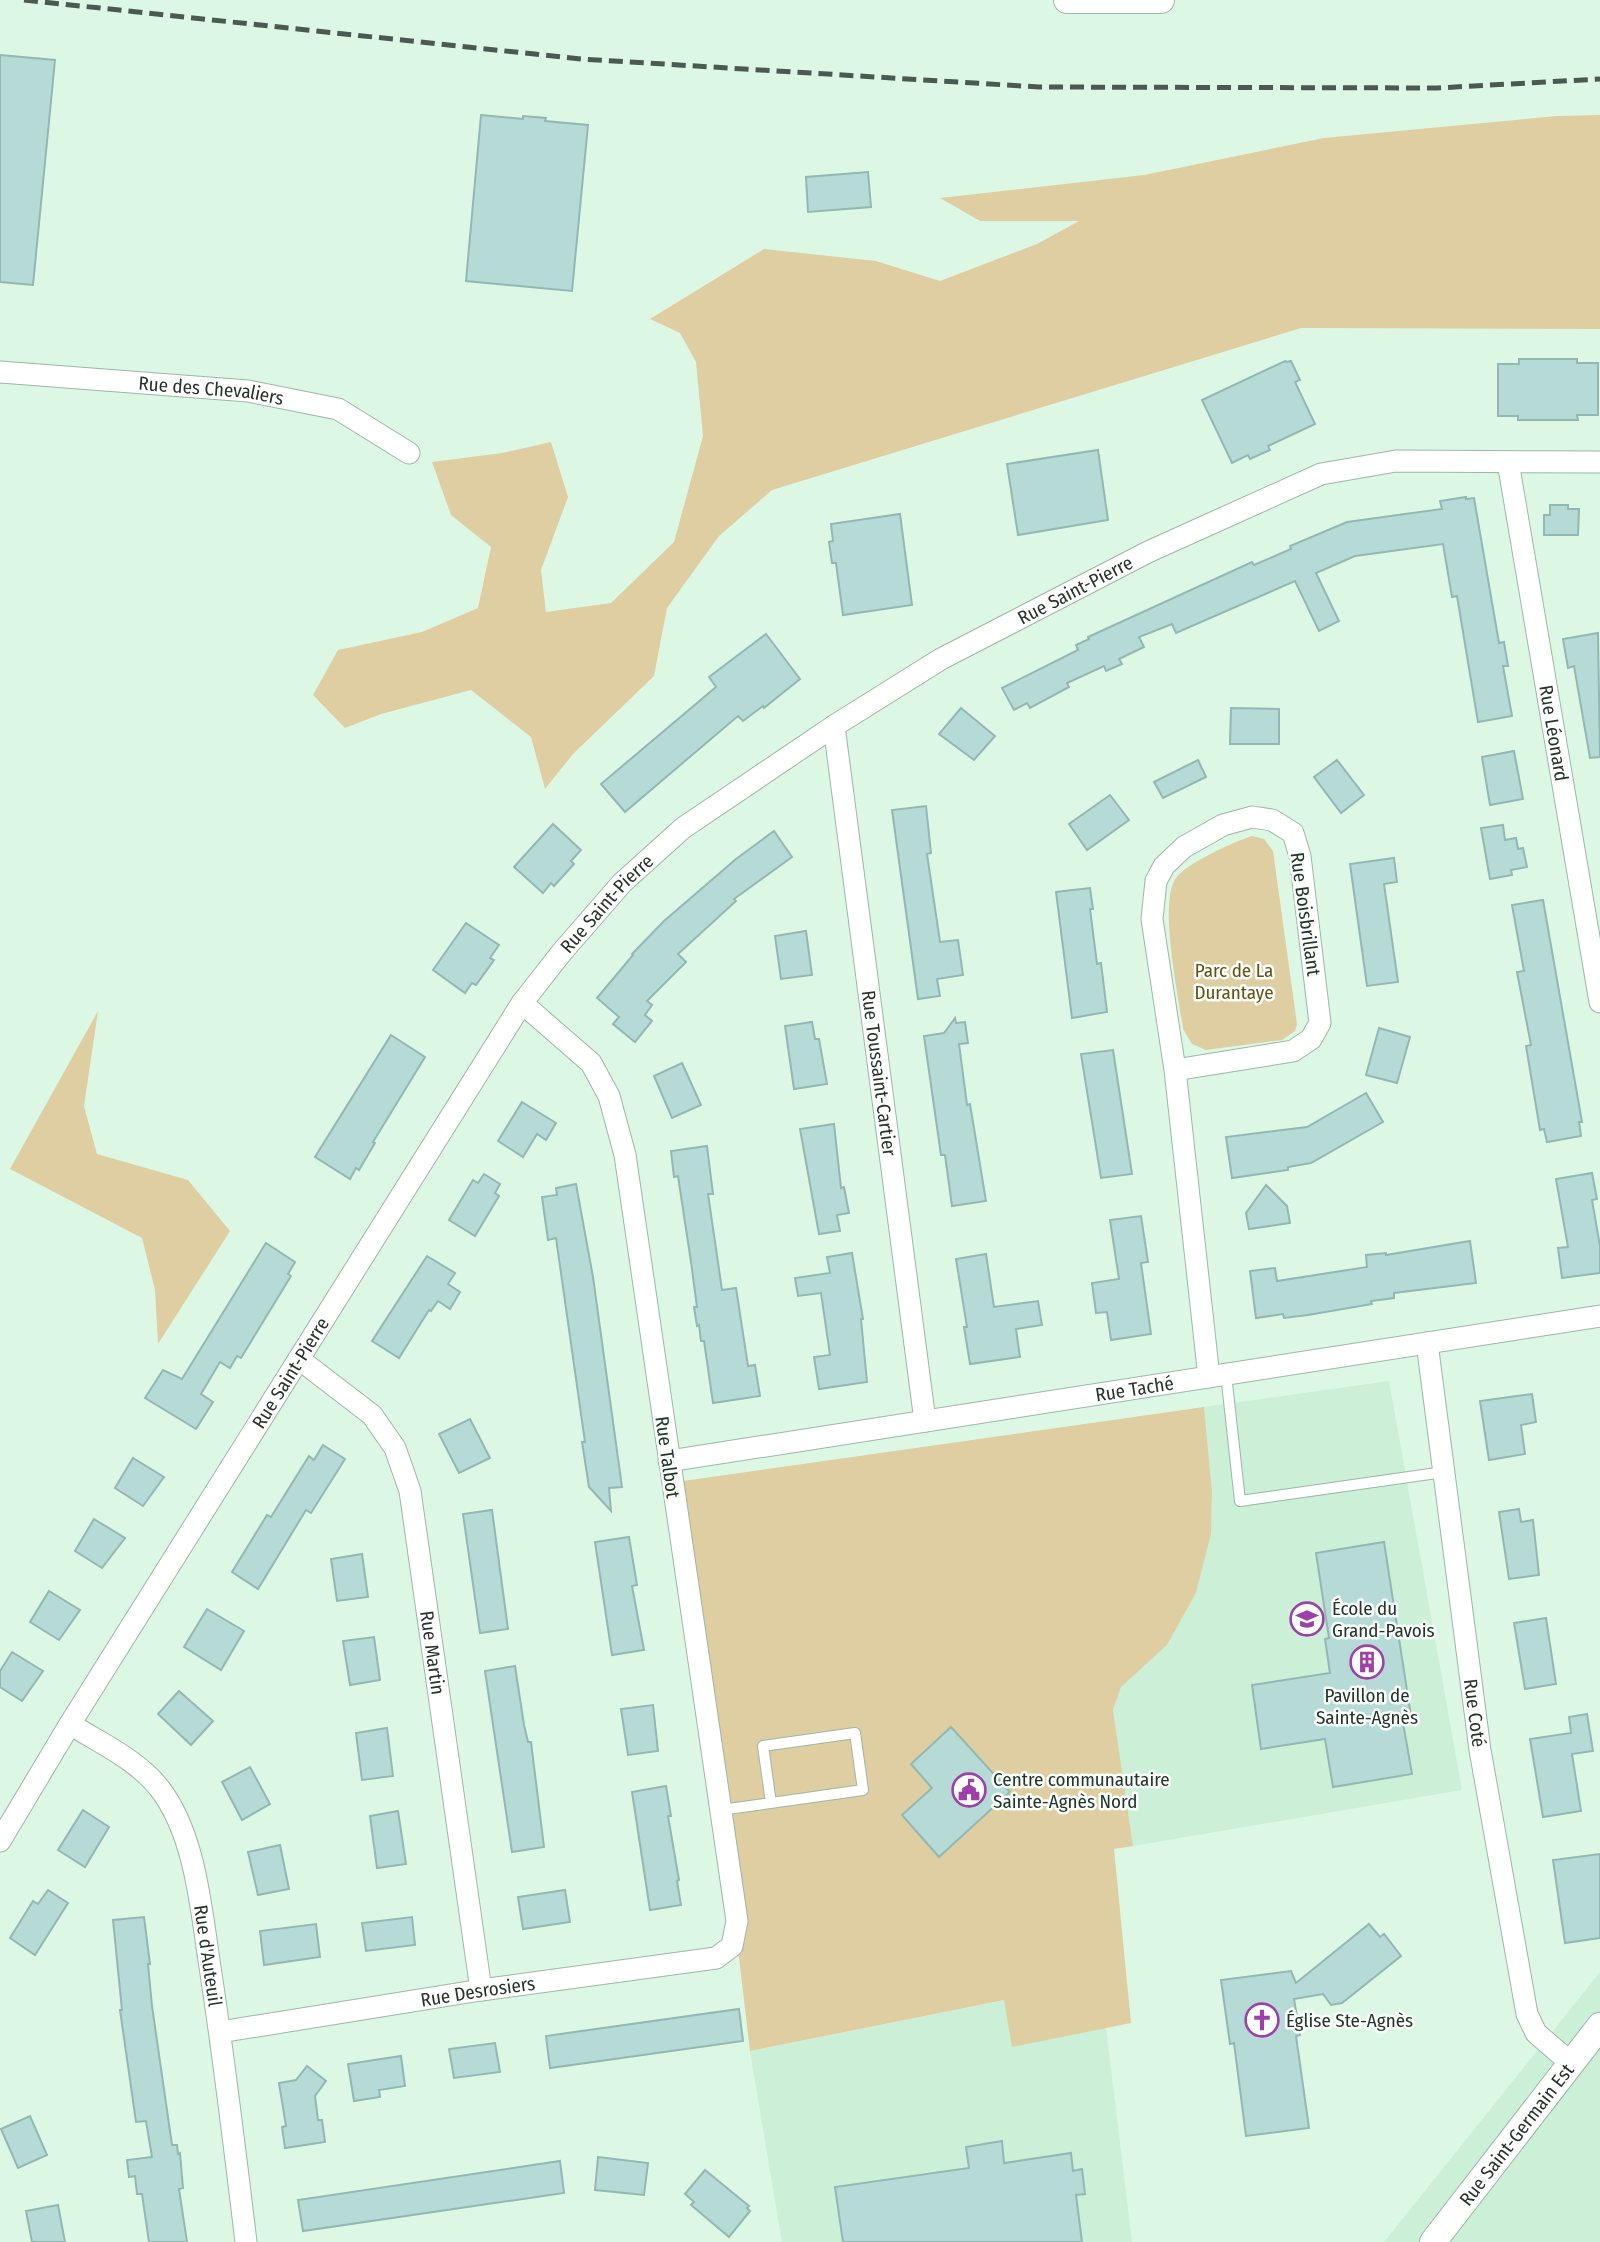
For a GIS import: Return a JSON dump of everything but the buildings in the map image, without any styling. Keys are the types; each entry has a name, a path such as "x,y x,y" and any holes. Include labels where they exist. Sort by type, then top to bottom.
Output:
{"street":[{"path":"1067,0 1161,0"},
{"name":"Rue des Chevaliers","path":"0,372 248,391 338,410 409,453"},
{"name":"Rue Saint-Pierre","path":"0,1841 70,1724 522,1003 622,883 683,828 834,726 941,659 1147,552 1321,474 1396,461 1600,462"},
{"name":"Rue Léonard","path":"1508,462 1600,1002"},
{"name":"Rue Toussaint-Cartier","path":"834,726 925,1421"},
{"name":"Rue Boisbrillant","path":"1175,1070 1293,1051 1311,1039 1320,1023 1300,856 1293,833 1272,820 1252,817 1223,825 1184,846 1164,866 1156,881 1152,919 1217,1376"},
{"name":"Rue Talbot","path":"522,1003 591,1063 609,1096 625,1155 737,1921 732,1946"},
{"name":"Rue Taché","path":"669,1461 1600,1316"},
{"name":"Rue Coté","path":"1427,1343 1480,1750 1527,2014 1536,2034 1572,2064"},
{"name":"Rue Martin","path":"299,1359 372,1415 396,1448 410,1490 481,1990"},
{"name":"Rue d'Auteuil","path":"70,1724 141,1768 161,1790 180,1823 196,1877 220,2032 246,2242"},
{"name":"Rue Desrosiers","path":"220,2032 481,1990 716,1958 732,1946"},
{"name":"Rue Saint-Germain Est","path":"1433,2242 1600,2026"}],"lane":[{"path":"1217,1376 1240,1501 1444,1472"},
{"path":"721,1810 771,1803 863,1790 855,1733 763,1746 771,1803"}],"shaded area":[{"name":"École du Grand-Pavois","path":"1389,1381 1462,1790 1133,1846 1113,1710 1121,1687 1167,1645 1196,1593 1211,1534 1212,1491 1204,1407"},
{"path":"1600,1972 1600,2242 1384,2242"},
{"path":"1005,2000 1013,2047 1106,2027 1132,2242 782,2242 750,2051"}],"green space":[{"path":"1600,115 1600,329 1301,328 772,490 719,536 667,608 654,676 573,754 545,789 531,737 471,690 381,714 345,728 313,695 338,650 422,632 478,608 491,547 451,515 432,462 502,453 551,442 568,497 541,570 546,612 611,603 674,542 703,436 696,362 680,333 650,319 764,249 876,261 940,281 1037,244 1079,221 980,221 940,198 1144,175 1324,138 1557,116"},
{"name":"Parc de La Durantaye","path":"1252,836 1264,839 1273,851 1297,1024 1295,1031 1282,1040 1206,1050 1192,1044 1183,1029 1169,928 1171,890 1176,878 1190,866"},
{"path":"98,1011 84,1106 97,1154 188,1180 230,1231 158,1344 155,1290 142,1238 10,1169"},
{"path":"1204,1407 1212,1491 1211,1534 1196,1593 1167,1645 1121,1687 1113,1710 1133,1846 1114,1849 1131,2023 1012,2047 1004,2000 750,2051 683,1481"}],"railway":[{"path":"24,0 581,59 1039,87 1437,88 1600,79"}],"place":[{"name":"École du Grand-Pavois","path":"1307,1619"},
{"name":"Pavillon de Sainte-Agnès","path":"1367,1662"},
{"name":"Centre communautaire Sainte-Agnès Nord","path":"969,1790"},
{"name":"Église Ste-Agnès","path":"1262,2020"}]}
